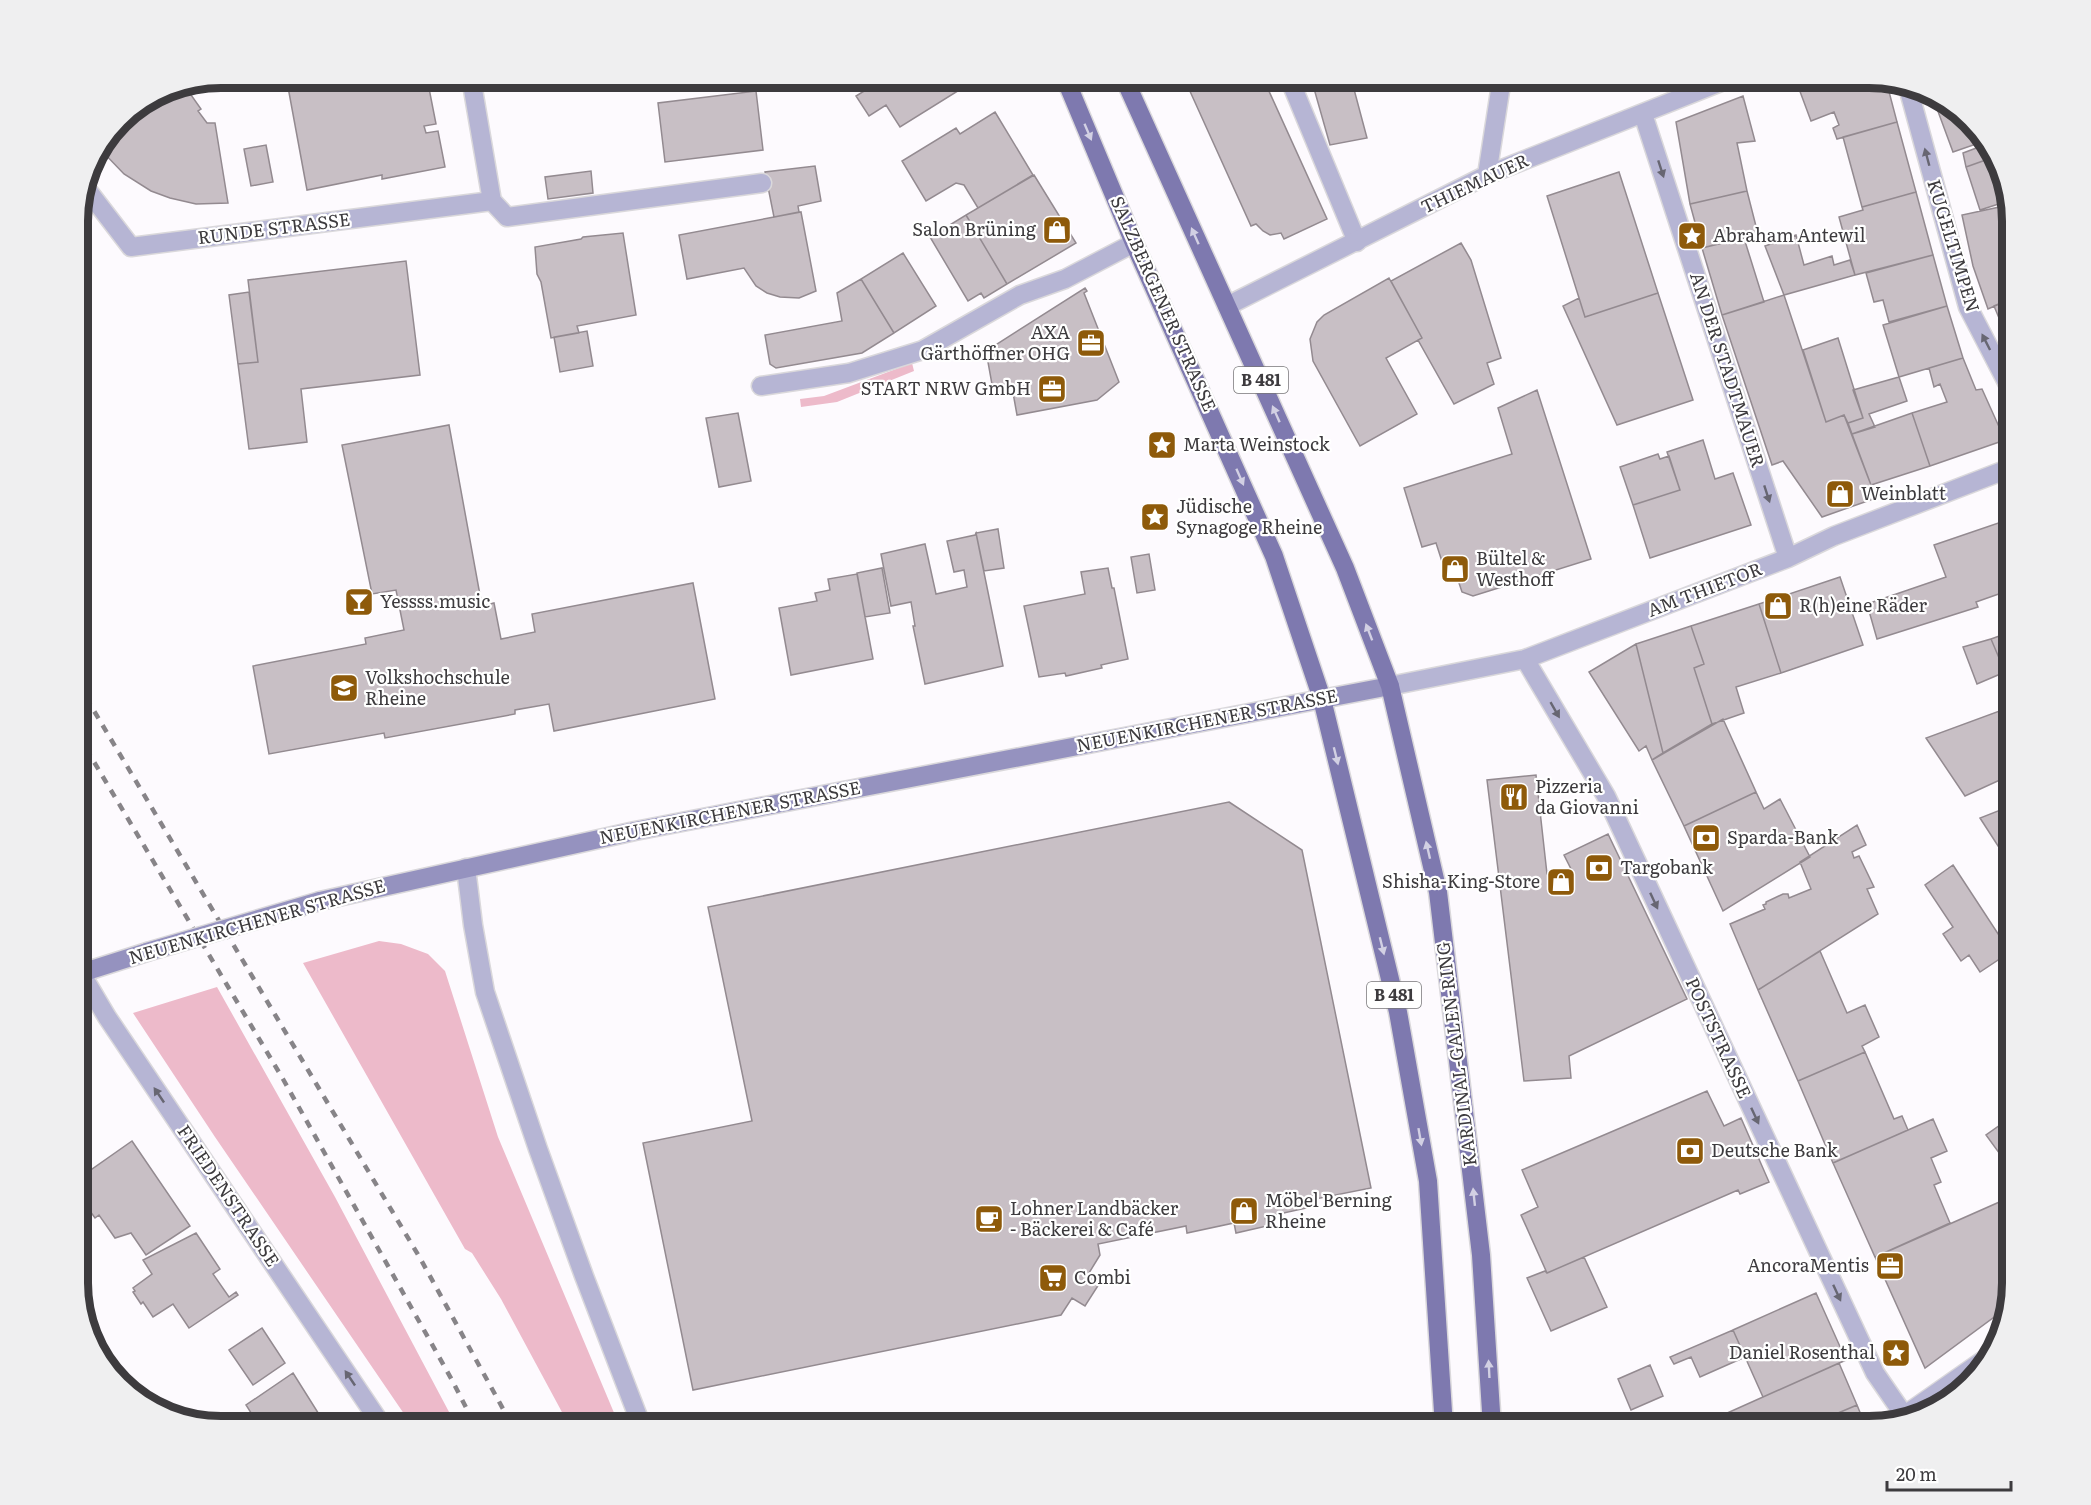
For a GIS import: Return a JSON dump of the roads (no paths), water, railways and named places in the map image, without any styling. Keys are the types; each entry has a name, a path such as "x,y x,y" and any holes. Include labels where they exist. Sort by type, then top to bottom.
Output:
{"main road":[{"name":"SALZBERGENER STRASSE","path":"1070,89 1134,243 1274,556 1322,699"},
{"name":"B 481","path":"1129,89 1345,568 1390,686"},
{"name":"KARDINAL-GALEN-RING","path":"1390,686 1438,892 1480,1255 1491,1416"},
{"name":"B 481","path":"1322,699 1398,1012 1428,1181 1443,1416"}],"street":[{"path":"473,89 492,201 507,217 762,183"},
{"path":"1294,89 1357,242"},
{"path":"1487,174 1500,89"},
{"name":"THIEMAUER","path":"1227,306 1487,174 1704,89"},
{"name":"KUGELTIMPEN","path":"1910,95 1968,307 2002,373"},
{"name":"AN DER STADTMAUER","path":"1643,114 1788,558"},
{"name":"RUNDE STRASSE","path":"91,195 131,247 492,201"},
{"path":"761,386 849,374 922,350 1020,295 1065,279 1134,243"},
{"name":"AM THIETOR","path":"1390,686 1525,659 1788,558 1834,536 2002,471"},
{"name":"POSTSTRASSE","path":"1525,659 1605,796 1875,1373 1903,1412"},
{"name":"NEUENKIRCHENER STRASSE","path":"89,967 320,901 466,868 701,818 1390,686"},
{"path":"466,868 485,992 580,1266 638,1416"},
{"name":"FRIEDENSTRASSE","path":"89,987 107,1017 376,1416"},
{"path":"1921,1406 1972,1369"}],"railway":[{"path":"89,702 420,1258 507,1416"},
{"path":"89,753 283,1079 470,1416"}],"place":[{"name":"Salon Brüning","path":"1057,230"},
{"name":"Abraham Antewil","path":"1692,236"},
{"name":"AXA Gärthöffner OHG","path":"1091,343"},
{"name":"START NRW GmbH","path":"1052,389"},
{"name":"Marta Weinstock","path":"1162,445"},
{"name":"Weinblatt","path":"1840,494"},
{"name":"Jüdische Synagoge Rheine","path":"1155,517"},
{"name":"Bültel & Westhoff","path":"1455,569"},
{"name":"Yessss.music","path":"359,602"},
{"name":"R(h)eine Räder","path":"1778,606"},
{"name":"Volkshochschule Rheine","path":"344,688"},
{"name":"Pizzeria da Giovanni","path":"1514,797"},
{"name":"Sparda-Bank","path":"1706,838"},
{"name":"Targobank","path":"1599,868"},
{"name":"Shisha-King-Store","path":"1561,882"},
{"name":"Deutsche Bank","path":"1690,1151"},
{"name":"Möbel Berning Rheine","path":"1244,1211"},
{"name":"Lohner Landbäcker - Bäckerei & Café","path":"989,1219"},
{"name":"AncoraMentis","path":"1890,1266"},
{"name":"Combi","path":"1053,1278"},
{"name":"Daniel Rosenthal","path":"1896,1353"}]}
